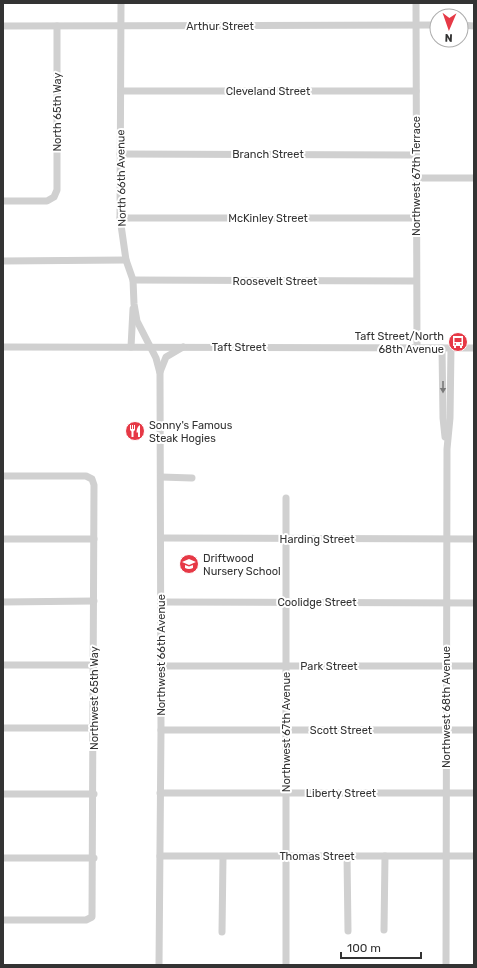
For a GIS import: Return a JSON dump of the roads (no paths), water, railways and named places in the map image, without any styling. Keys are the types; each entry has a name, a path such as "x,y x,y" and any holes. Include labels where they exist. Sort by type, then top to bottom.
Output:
{"street":[{"name":"North 66th Avenue","path":"121,3 120,218 126,260 133,280 134,304 137,320 151,347"},
{"name":"Northwest 67th Terrace","path":"416,3 417,348"},
{"name":"Arthur Street","path":"3,26 429,25"},
{"name":"North 65th Way","path":"3,201 46,201 54,197 57,190 57,26"},
{"name":"Cleveland Street","path":"121,91 416,91"},
{"name":"Branch Street","path":"120,154 416,155"},
{"path":"416,178 474,178"},
{"name":"McKinley Street","path":"120,218 416,218"},
{"path":"3,261 126,260"},
{"name":"Roosevelt Street","path":"133,280 416,281"},
{"path":"131,347 131,322 134,304"},
{"name":"Taft Street","path":"3,347 474,348"},
{"name":"Northwest 66th Avenue","path":"151,347 160,373 161,730 159,965"},
{"path":"160,373 166,357 183,347"},
{"name":"Northwest 68th Avenue","path":"442,348 443,418 447,449"},
{"name":"Northwest 68th Avenue","path":"446,965 446,539 447,449 450,418 451,348"},
{"name":"Northwest 65th Way","path":"3,476 86,476 92,479 94,485 94,858 92,917 86,920 3,920"},
{"path":"161,477 192,478"},
{"name":"Northwest 67th Avenue","path":"286,498 286,965"},
{"name":"Harding Street","path":"161,538 474,539"},
{"path":"3,539 94,539"},
{"path":"3,602 94,601"},
{"name":"Coolidge Street","path":"161,602 474,603"},
{"path":"3,665 94,664"},
{"name":"Park Street","path":"160,666 474,666"},
{"path":"3,728 94,728"},
{"name":"Scott Street","path":"161,730 474,730"},
{"name":"Liberty Street","path":"160,793 474,793"},
{"path":"3,794 94,794"},
{"name":"Thomas Street","path":"160,856 474,856"},
{"path":"347,856 348,931"},
{"path":"384,930 385,856"},
{"path":"222,932 223,857"},
{"path":"3,858 94,858"}],"place":[{"name":"Taft Street/North 68th Avenue","path":"458,342"},
{"name":"Sonny's Famous Steak Hogies","path":"135,431"},
{"name":"Driftwood Nursery School","path":"189,564"}]}
